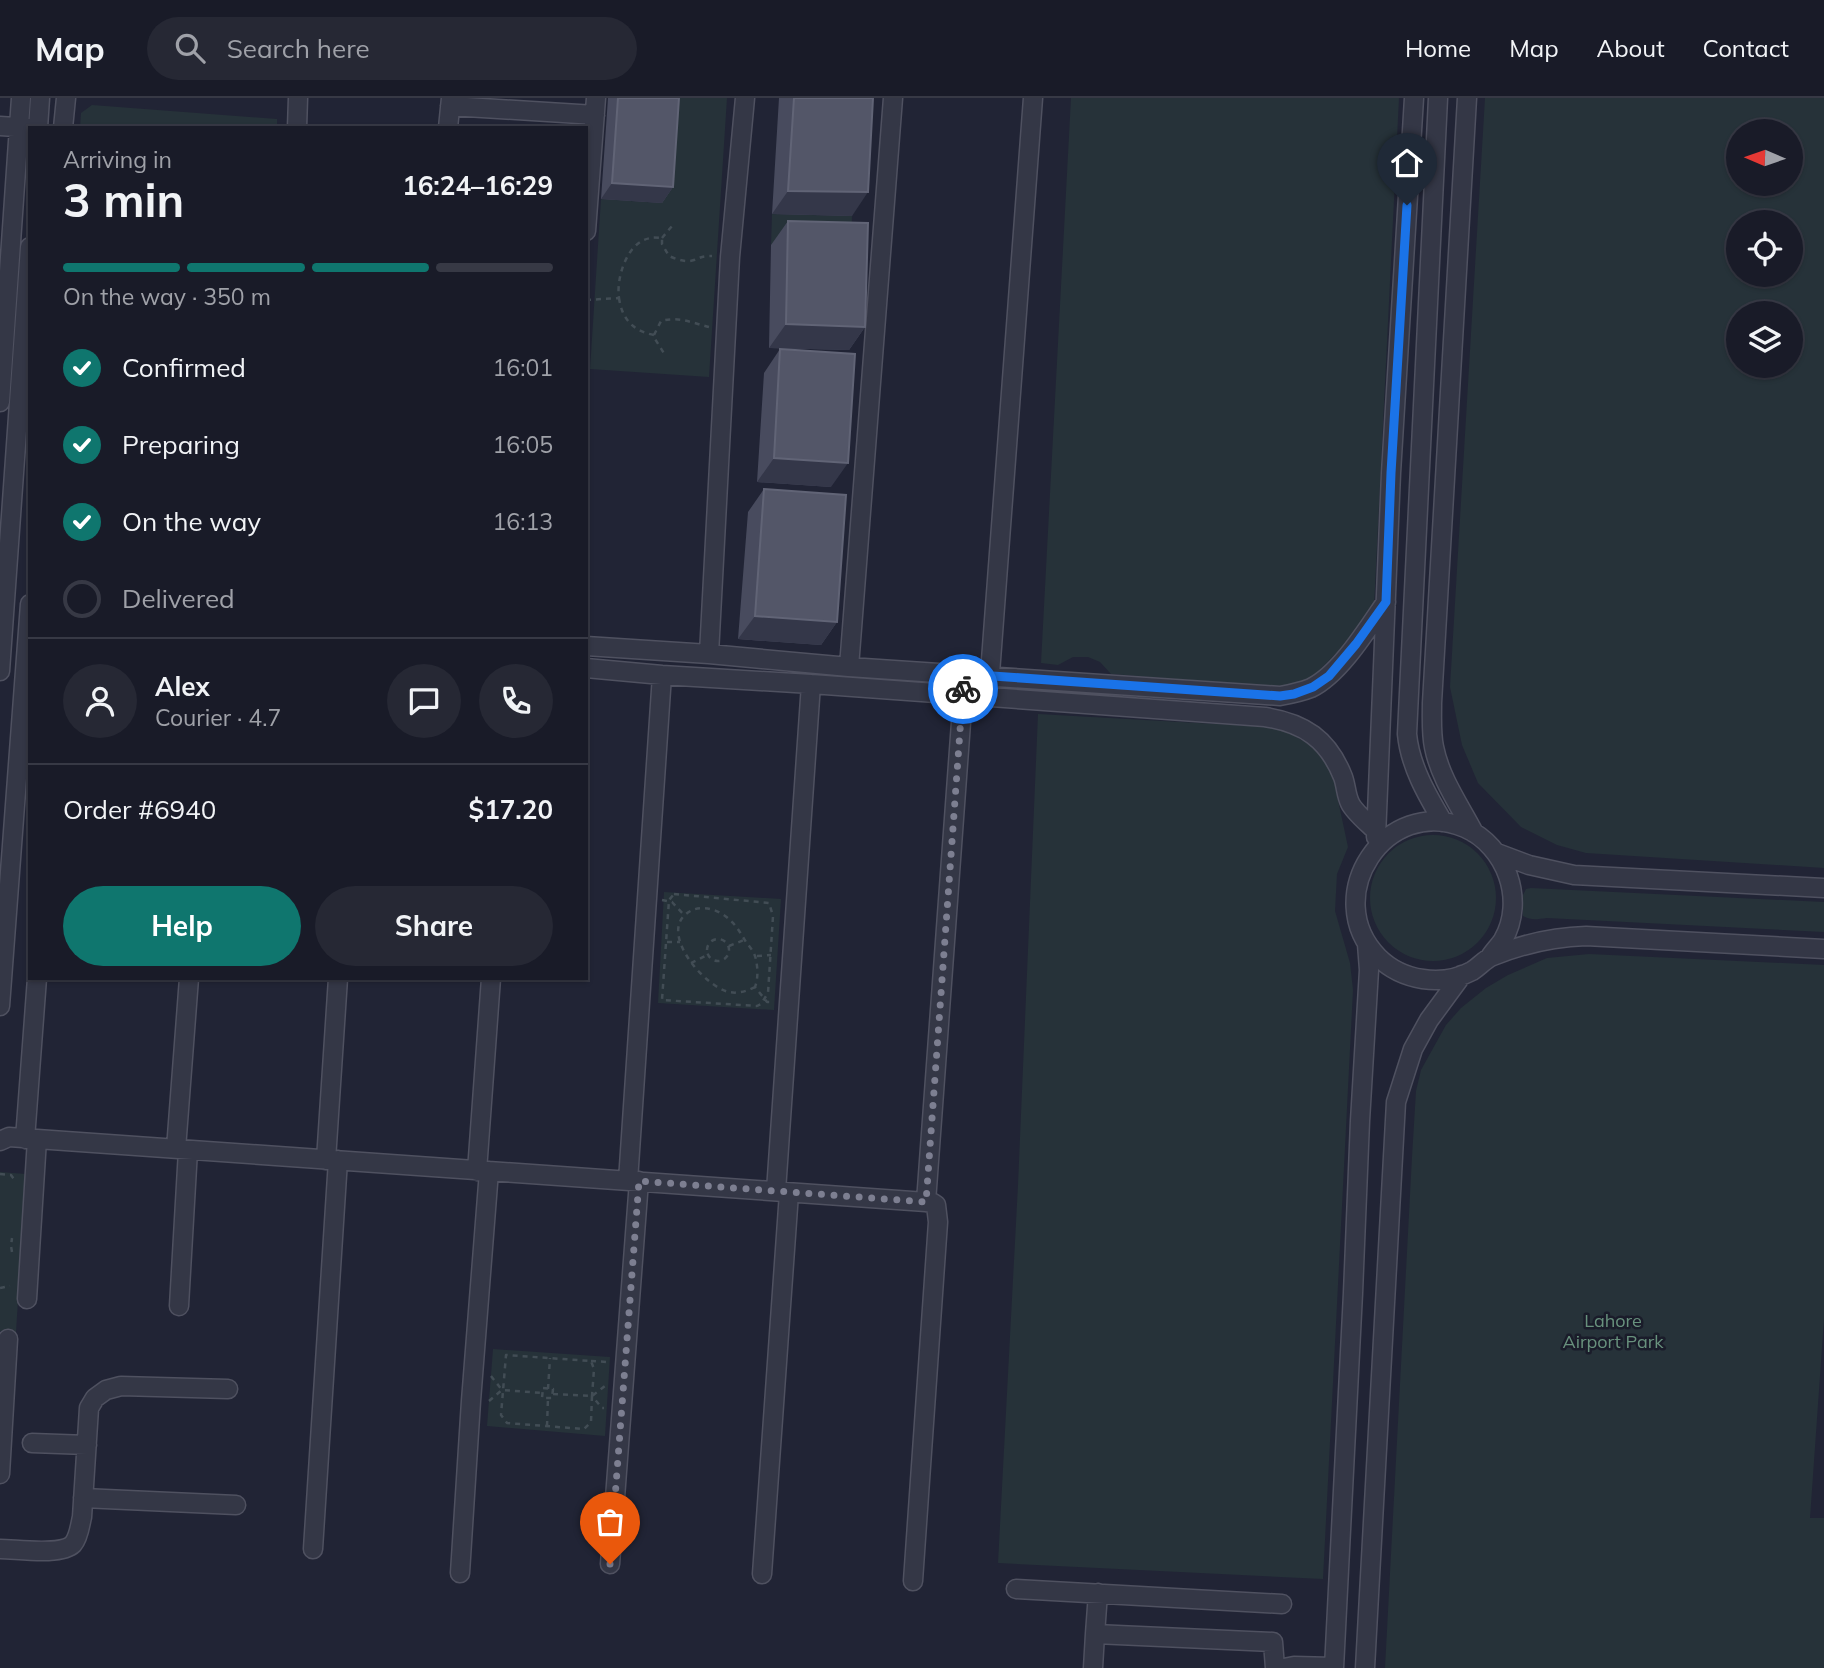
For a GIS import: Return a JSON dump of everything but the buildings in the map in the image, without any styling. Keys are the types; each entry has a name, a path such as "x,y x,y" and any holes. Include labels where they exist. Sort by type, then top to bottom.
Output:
{"street":[{"path":"21,98 28,126"},
{"path":"30,126 40,98"},
{"path":"63,126 66,98"},
{"path":"296,126 298,98"},
{"path":"709,654 730,257 745,98"},
{"path":"849,667 893,98"},
{"path":"988,697 1032,98"},
{"path":"1376,839 1387,838 1413,825 1443,822 1474,833 1497,853 1508,873 1513,895 1511,918 1503,939 1490,957 1472,971 1444,980 1409,976 1393,969 1367,944 1355,905 1357,884 1376,839 1391,473 1414,98"},
{"path":"1438,98 1407,734 1414,766 1443,822"},
{"path":"1467,98 1432,728 1441,770 1474,833"},
{"path":"448,126 450,102 595,107 588,181"},
{"path":"0,126 28,128"},
{"path":"0,401 28,137"},
{"path":"0,671 26,369 28,308"},
{"path":"588,646 1280,696 1313,687 1329,676 1386,602"},
{"path":"5,605 28,605"},
{"path":"2,627 28,630"},
{"path":"0,1006 28,643"},
{"path":"588,668 1284,720 1308,731 1324,744 1344,779 1350,804 1376,839"},
{"path":"926,1202 964,674"},
{"path":"610,1564 662,675"},
{"path":"762,1574 783,1192 789,1004 811,684"},
{"path":"1497,853 1529,865 1574,875 1824,888"},
{"path":"1490,957 1555,938 1586,936 1824,949"},
{"path":"1284,1668 1334,1667 1369,970 1367,944"},
{"path":"1365,1668 1396,1102 1412,1049 1429,1020 1462,975"},
{"path":"27,1299 14,1138 37,980"},
{"path":"178,1306 189,980"},
{"path":"313,1549 338,980"},
{"path":"460,1573 491,980"},
{"path":"14,1138 933,1203 938,1210 938,1222 913,1581"},
{"path":"0,1474 8,1339"},
{"path":"0,1549 50,1551 64,1549 73,1544 80,1526 89,1408 95,1398 106,1390 121,1385 228,1389"},
{"path":"32,1443 87,1445"},
{"path":"83,1498 236,1505"},
{"path":"1016,1588 1282,1604"},
{"path":"1093,1668 1098,1593"},
{"path":"1096,1634 1273,1642 1275,1668"}],"path":[{"path":"672,226 662,238 662,244 669,256 691,261 703,256 730,257"},
{"path":"654,335 638,331 632,326 623,313 618,286 621,270 632,251 651,237 662,238"},
{"path":"588,300 619,298"},
{"path":"665,355 654,335 662,321 680,319 726,329"},
{"path":"674,894 769,904 774,916 768,993 765,999 757,1006 662,1000 667,942 669,900 674,894"},
{"path":"647,898 669,900 684,915"},
{"path":"704,908 720,913 730,920 744,940 755,956 757,980 755,986 747,991 729,992 711,984 691,963 680,942 680,923 684,915 704,908"},
{"path":"714,939 724,940 729,946 727,957 721,961 713,960 707,951 714,939"},
{"path":"729,946 744,940"},
{"path":"667,942 680,942"},
{"path":"691,963 708,954"},
{"path":"755,956 771,955"},
{"path":"755,986 767,1002 789,1004"},
{"path":"506,1354 591,1361 594,1369 591,1423 584,1429 507,1423 502,1415 502,1390 506,1354"},
{"path":"548,1389 550,1358"},
{"path":"543,1388 553,1389 552,1398 542,1398 542,1392 543,1388"},
{"path":"502,1390 542,1392"},
{"path":"553,1394 592,1396"},
{"path":"547,1427 548,1398"}],"green space":[{"path":"669,98 727,98 709,377 590,369 601,199 662,203"},
{"path":"1071,98 1399,98 1374,607 1316,674 1299,685 1271,686 1111,674 1100,662 1088,657 1073,657 1058,665 1041,663"},
{"path":"1485,98 1824,98 1824,868 1586,853 1557,845 1521,827 1478,783 1462,745 1450,687"},
{"path":"92,105 277,119 277,126 80,126 81,113"},
{"path":"772,214 852,216 851,246 771,245"},
{"path":"1038,714 1270,727 1285,731 1313,746 1332,772 1348,847 1337,874 1335,911 1350,963 1353,990 1323,1579 998,1563 1018,1185"},
{"path":"1433,835 1457,840 1477,854 1491,874 1496,898 1491,922 1477,942 1457,956 1433,961 1409,956 1389,942 1375,922 1370,898 1375,874 1389,854 1409,840"},
{"path":"1526,889 1824,902 1824,932 1532,919 1523,916 1523,895"},
{"path":"664,892 781,899 774,1010 658,1003"},
{"name":"Lahore Airport Park","path":"1589,954 1824,965 1824,1319 1810,1518 1824,1518 1824,1668 1385,1668 1412,1157 1416,1091 1421,1070 1446,1025 1461,1008 1486,988 1547,958"},
{"path":"0,1172 26,1174 16,1332 0,1331"},
{"path":"493,1349 610,1357 605,1436 487,1426"}],"way so far":[{"path":"610,1564 639,1181 926,1202 963,689"}],"route":[{"path":"963,689 964,674 1280,696 1313,687 1329,676 1386,602 1407,205"}]}
